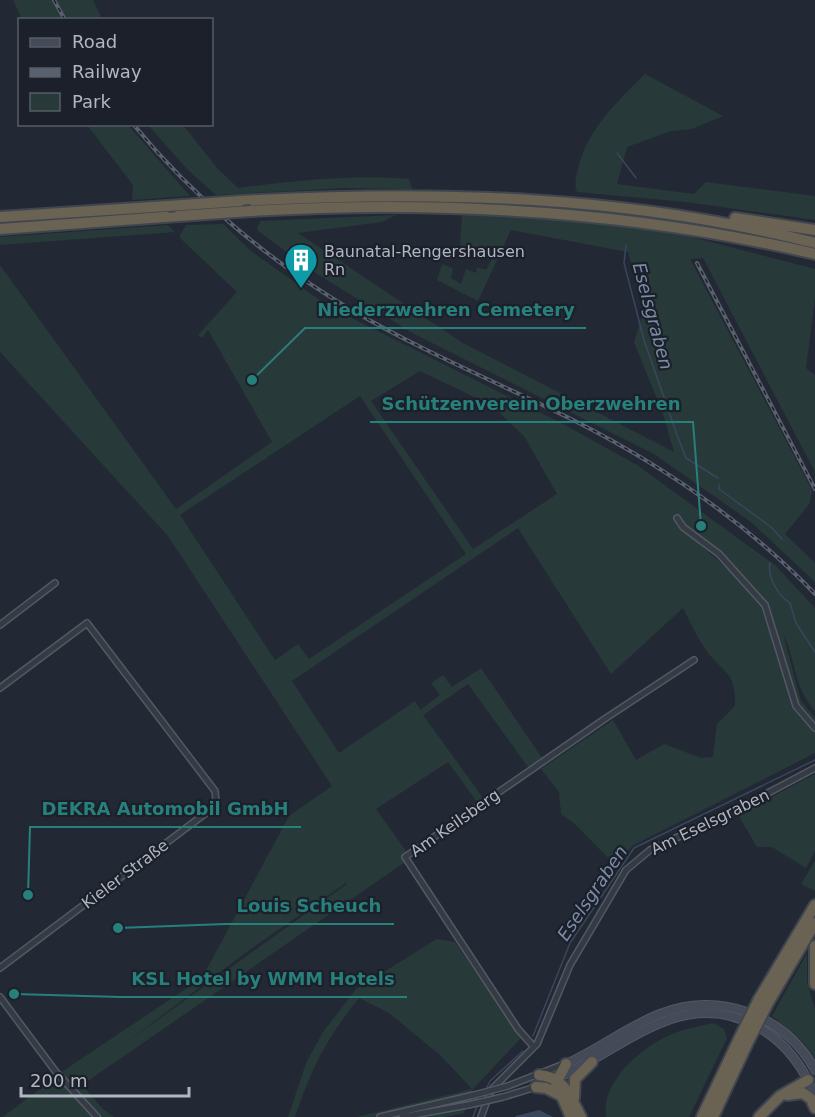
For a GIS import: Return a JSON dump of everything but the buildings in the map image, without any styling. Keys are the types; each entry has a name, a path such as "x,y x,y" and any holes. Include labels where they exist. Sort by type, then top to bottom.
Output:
{"highway":[{"path":"0,217 240,201 457,195 555,200 644,215 731,224 815,243"},
{"path":"0,229 251,211 455,206 644,215 696,212 815,231"},
{"path":"644,215 815,254"},
{"path":"644,215 815,261"},
{"path":"702,1117 815,905"},
{"path":"764,1001 815,923"},
{"path":"815,946 815,984"},
{"path":"712,1117 745,1038"},
{"path":"576,1114 574,1082 592,1062"},
{"path":"560,1095 557,1078 566,1064"},
{"path":"539,1075 557,1078 563,1084 576,1114"},
{"path":"759,1117 773,1101 813,1076"},
{"path":"536,1087 546,1088 560,1095 576,1114"},
{"path":"773,1101 800,1093 809,1097 815,1108"}],"main road":[{"path":"566,1064 659,1014 677,1008 707,1004 746,1011 774,1025 799,1046 813,1076 815,1096"},
{"path":"557,1078 670,1020 696,1014 715,1014 743,1020 774,1036 813,1076"}],"street":[{"path":"677,518 683,527 719,554 765,605 796,706 815,728"},
{"path":"0,625 55,583"},
{"name":"Kieler Straße","path":"0,688 87,623 215,791 216,801 210,810 0,968"},
{"name":"Am Keilsberg","path":"534,1047 518,1029 405,857 694,660"},
{"name":"Am Eselsgraben","path":"534,1047 570,965 626,870 650,850 734,811 815,768"},
{"path":"0,997 56,1072 97,1117"},
{"path":"480,1117 491,1090 534,1047"},
{"path":"380,1117 508,1086 566,1064"},
{"path":"402,1117 503,1097 557,1078"}],"green space":[{"path":"13,0 93,0 102,18 22,18"},
{"path":"645,74 723,116 692,129 671,131 627,147 617,184 694,194 706,182 815,196 815,220 686,202 577,192 575,183 588,141 604,117"},
{"path":"88,126 129,126 190,196 132,200 133,185"},
{"path":"149,126 184,126 217,168 238,188 366,177 409,179 412,189 345,188 216,195 188,170"},
{"path":"462,213 573,219 680,234 815,269 815,298 806,368 815,375 815,472 703,258 690,259 812,490 810,503 785,534 815,563 815,582 751,522 654,454 414,334 306,267 257,230 260,221 396,215 382,222 298,233 463,343 674,452 663,414 634,342 644,309 628,252 511,230 478,301 437,280 442,264 453,268 451,278 461,284 466,269 476,273 477,267 486,270 493,257 460,245"},
{"path":"223,224 251,251 328,306 563,424 637,465 775,565 815,608 815,711 799,683 783,634 801,701 815,718 815,753 632,846 616,866 575,824 561,814 559,792 541,769 613,720 636,760 664,744 701,758 713,757 717,724 735,706 731,679 703,645 683,608 611,674 518,528 292,681 339,753 415,701 420,710 440,695 431,683 443,675 452,687 481,668 542,758 528,767 468,684 423,715 483,798 477,802 448,762 376,809 411,858 82,1085 103,1109 114,1117 3,1117 66,1069 202,978 289,816 332,786 168,536 0,352 0,265 176,509 272,442 208,330 202,338 198,335 237,292 179,237 186,225","holes":["420,371 491,405 524,436 557,494 473,549 371,401","360,396 466,554 309,659 298,644 275,660 180,515","680,527 736,569 731,572","347,884 127,1042 248,951"]},
{"path":"168,225 175,232 0,245 0,237"},
{"path":"815,774 815,851 806,868 772,847 757,847 738,815"},
{"path":"815,861 815,891 801,884"},
{"path":"437,939 455,942 521,1038 473,1089 464,1113 445,1117 357,1117 472,1089 440,1055 389,1013 359,998 337,1027 321,1054 295,1117 288,1117 306,1063 323,1032 356,989"},
{"path":"807,953 807,983 815,1009 815,1059 804,1043 772,1016"},
{"path":"713,1023 724,1029 727,1038 689,1117 606,1117 606,1103 610,1090 618,1077 639,1054 665,1037"}],"water":[{"path":"539,1110 553,1117 515,1117 516,1116"}],"waterway":[{"name":"Eselsgraben","path":"617,153 636,178"},
{"name":"Eselsgraben","path":"626,245 624,263 644,340 686,458 718,478"},
{"name":"Eselsgraben","path":"719,485 719,489 771,527 782,539"},
{"name":"Eselsgraben","path":"770,563 770,574 774,585 781,596 790,603 796,623 815,652"},
{"name":"Eselsgraben","path":"533,1036 570,943 634,848 815,760"},
{"name":"Eselsgraben","path":"486,1089 490,1081 523,1051"},
{"name":"Eselsgraben","path":"473,1117 477,1106"}],"railway":[{"path":"54,0 64,18"},
{"path":"135,126 156,151 207,202 290,270 377,324 432,353 573,420 639,456 732,519 815,594"},
{"path":"697,263 815,489"}],"place":[{"name":"Baunatal-Rengershausen Rn","path":"301,289"},
{"name":"Niederzwehren Cemetery","path":"252,380"},
{"name":"Schützenverein Oberzwehren","path":"701,526"},
{"name":"DEKRA Automobil GmbH","path":"28,895"},
{"name":"Louis Scheuch","path":"118,928"},
{"name":"KSL Hotel by WMM Hotels","path":"14,994"}]}
